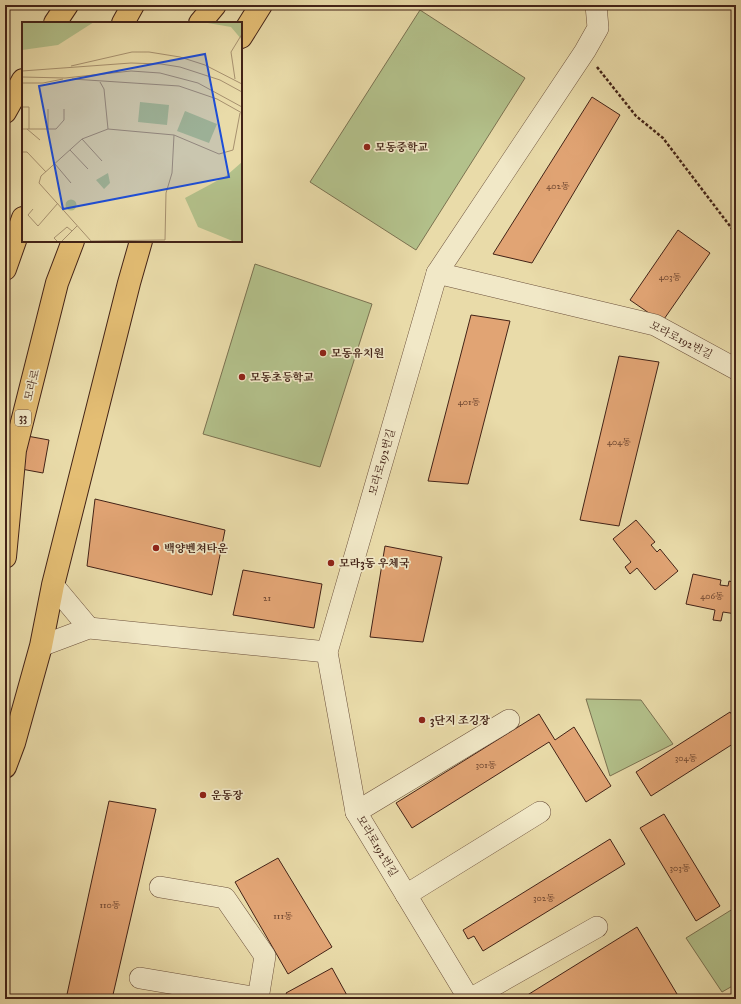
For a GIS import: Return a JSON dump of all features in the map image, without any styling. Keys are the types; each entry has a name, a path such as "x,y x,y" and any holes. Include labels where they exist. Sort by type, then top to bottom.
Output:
{"main road":[{"path":"56,22 67,5"},
{"path":"124,22 133,5"},
{"path":"201,22 215,5"},
{"path":"242,35 261,5"},
{"path":"5,112 22,82"},
{"path":"5,269 22,221"},
{"name":"모라로","path":"5,557 15,450 58,283 73,242"},
{"path":"5,767 14,743 41,646 53,585 141,242"}],"street":[{"name":"모라로192번길","path":"470,999 356,812 327,652 438,273 585,51 598,28 596,5"},
{"name":"모라로192번길","path":"438,273 655,325 736,369"},
{"path":"53,585 89,628"},
{"path":"41,646 89,628 327,652"},
{"path":"356,812 509,720"},
{"path":"406,895 540,812"},
{"path":"140,978 258,999 265,956 225,898 160,887"},
{"path":"470,999 597,927"}],"path":[{"path":"585,51 636,116 663,138 736,234"}],"green space":[{"path":"420,10 525,78 416,250 310,182"},
{"path":"255,264 372,304 320,467 203,434"},
{"path":"586,699 641,700 673,744 610,776"},
{"path":"736,907 736,984 722,992 686,938"}],"building":[{"path":"592,97 620,115 532,263 493,254"},
{"path":"678,230 710,253 662,322 630,300"},
{"path":"471,315 510,321 468,484 428,481"},
{"path":"619,356 659,362 619,526 580,520"},
{"path":"5,432 49,440 43,473 5,466"},
{"name":"백양벤쳐타운","path":"95,499 225,530 212,595 87,566"},
{"path":"636,520 655,542 651,545 657,552 660,549 678,571 655,590 637,568 630,574 625,567 631,562 613,539"},
{"path":"385,546 442,557 423,642 370,637"},
{"path":"243,570 322,584 314,628 233,615"},
{"path":"693,574 721,580 720,585 728,586 729,581 736,583 736,614 723,612 721,621 713,620 715,610 686,604"},
{"path":"730,712 736,721 736,742 651,796 636,772"},
{"path":"539,714 555,740 574,727 611,786 586,802 549,742 412,828 396,803"},
{"path":"109,801 156,809 112,999 66,999"},
{"path":"664,814 720,906 696,921 640,828"},
{"path":"610,839 625,864 483,951 474,936 468,939 463,930"},
{"path":"278,858 332,947 288,974 235,882"},
{"path":"637,927 680,999 521,999"},
{"path":"332,968 349,999 289,999 286,993"}],"place":[{"name":"모동중학교","path":"367,147"},
{"name":"모동유치원","path":"323,353"},
{"name":"모동초등학교","path":"242,377"},
{"name":"백양벤쳐타운","path":"156,548"},
{"name":"모라3동 우체국","path":"331,563"},
{"name":"3단지 조깅장","path":"422,720"},
{"name":"운동장","path":"203,795"}]}
